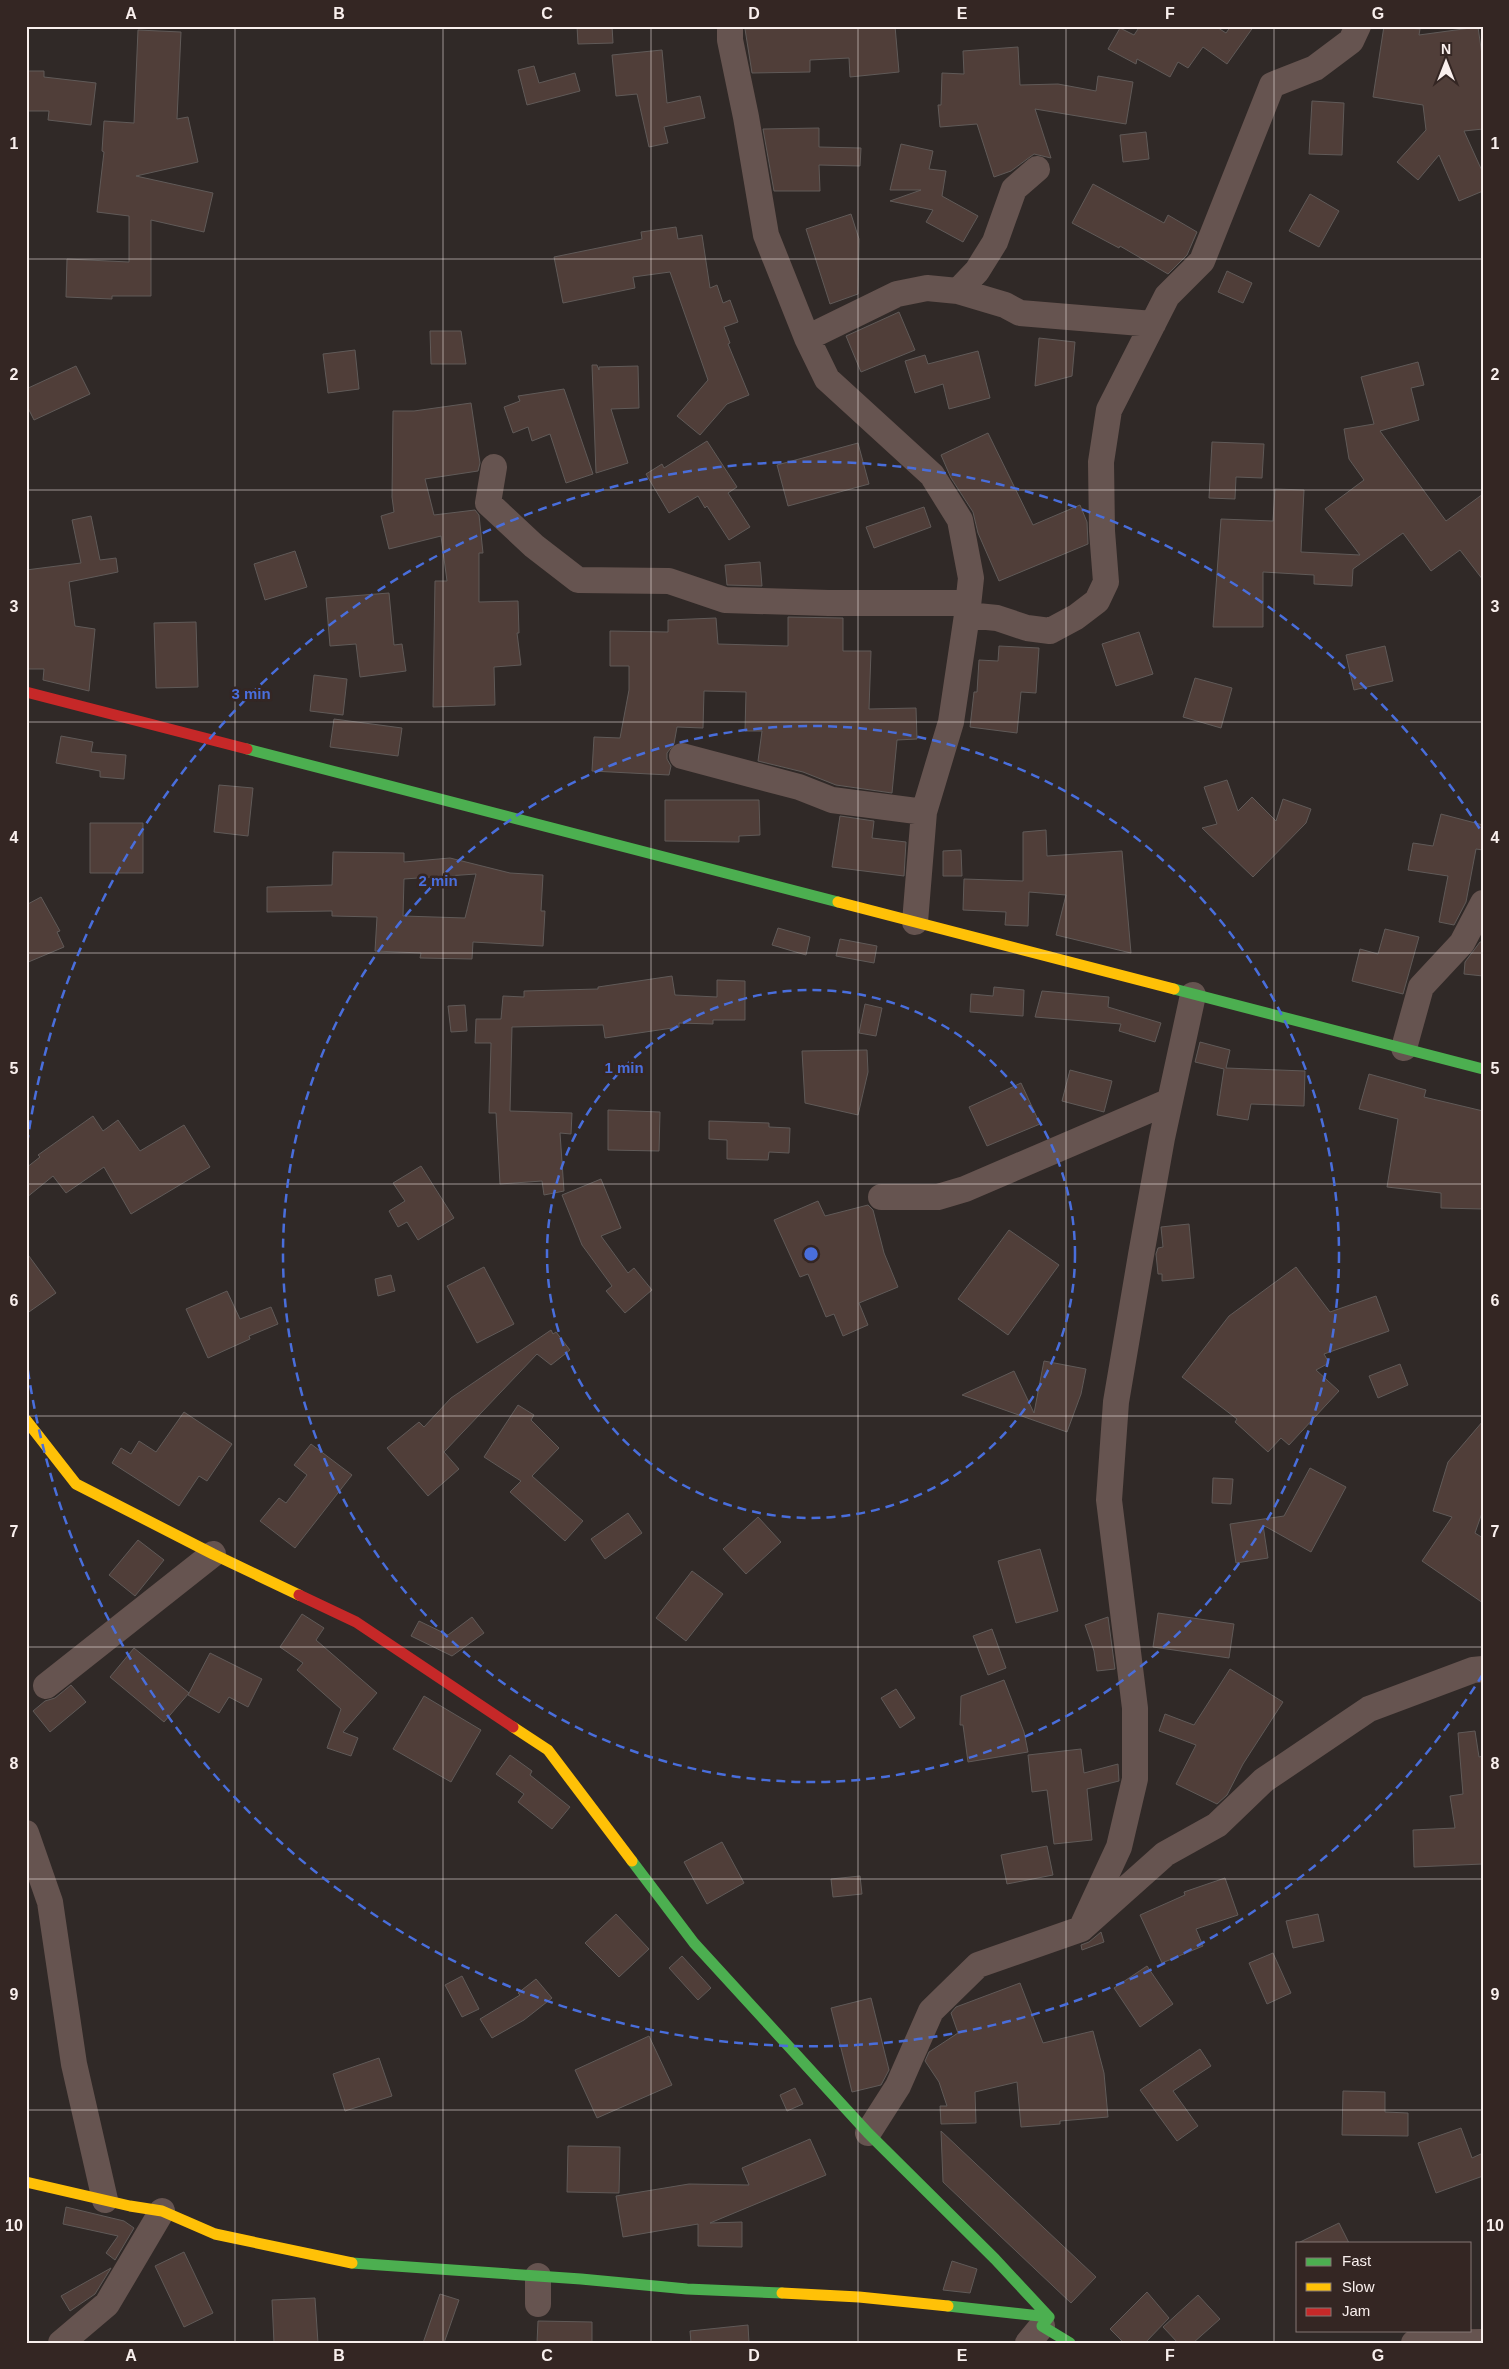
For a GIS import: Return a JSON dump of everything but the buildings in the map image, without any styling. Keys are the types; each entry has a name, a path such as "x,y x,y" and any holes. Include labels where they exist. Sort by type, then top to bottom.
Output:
{"street":[{"path":"730,26 730,40 746,117 766,235 807,338 827,379 932,475 960,520 970,578 967,609 951,722 924,812 915,922"},
{"path":"494,467 488,503 528,540 578,580 669,581 725,600 967,609 1027,628 1050,631 1076,617 1097,601 1106,582 1102,531 1101,462 1109,410 1167,296 1202,261 1272,85 1315,68 1351,41 1358,26"},
{"path":"958,291 977,271 995,242 1014,189 1037,169"},
{"path":"807,338 897,294 927,288 958,291 1005,306 1020,313 1153,324"},
{"path":"26,692 1483,1069"},
{"path":"682,756 799,787 832,800 924,812"},
{"path":"1404,1048 1421,987 1462,943 1483,903"},
{"path":"1081,1929 1118,1847 1135,1779 1135,1708 1109,1500 1116,1402 1162,1138 1194,995"},
{"path":"881,1197 938,1197 965,1189 1170,1101"},
{"path":"26,1420 76,1484 213,1554 356,1622 548,1750 694,1943 868,2133 995,2259 1040,2329"},
{"path":"46,1686 213,1554"},
{"path":"868,2133 898,2086 931,2010 978,1965 1081,1929 1165,1854 1217,1825 1264,1780 1369,1709 1474,1670 1483,1669"},
{"path":"26,1833 50,1902 74,2064 105,2200"},
{"path":"26,2182 162,2211 215,2234 363,2265 538,2276 687,2289 859,2297 1040,2329 1070,2343"},
{"path":"61,2343 107,2304 162,2211"},
{"path":"538,2276 538,2304"},
{"path":"1414,2343 1483,2342"}],"traffic: fast":[{"path":"247,749 838,902"},
{"path":"1174,989 1483,1069"},
{"path":"632,1861 694,1943 868,2133 995,2259 1049,2317 1042,2326 1070,2343"},
{"path":"352,2263 581,2279 687,2289 782,2293"},
{"path":"948,2306 1049,2317"}],"traffic: slow":[{"path":"838,902 1174,989"},
{"path":"26,1420 76,1484 213,1554 299,1595"},
{"path":"513,1727 548,1750 632,1861"},
{"path":"26,2182 130,2206 162,2211 215,2234 352,2263"},
{"path":"782,2293 859,2297 948,2306"}],"traffic: jam":[{"path":"26,692 247,749"},
{"path":"299,1595 356,1622 513,1727"}]}
